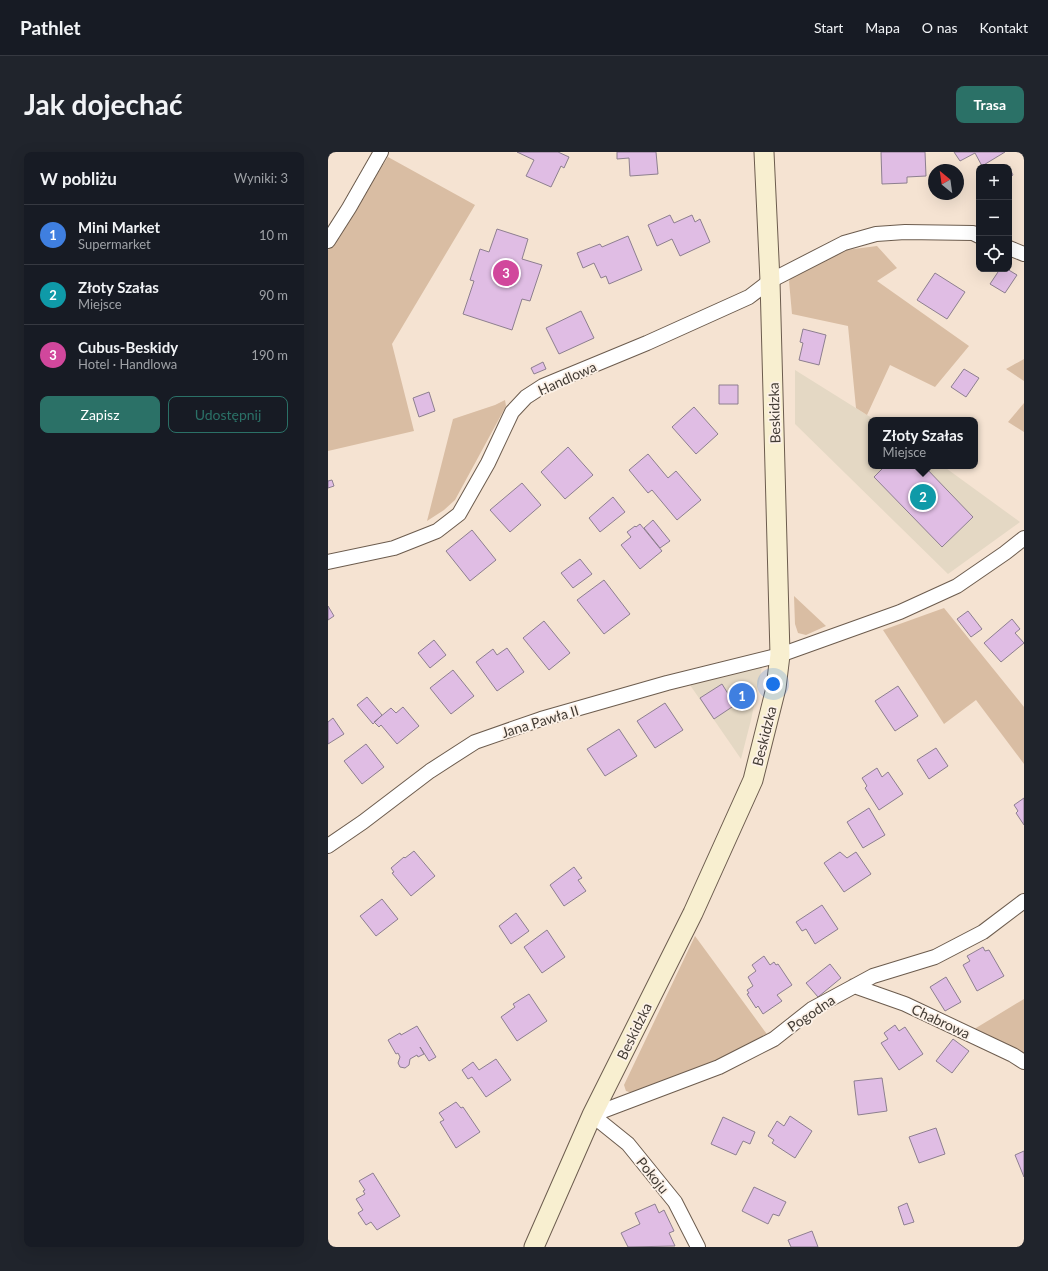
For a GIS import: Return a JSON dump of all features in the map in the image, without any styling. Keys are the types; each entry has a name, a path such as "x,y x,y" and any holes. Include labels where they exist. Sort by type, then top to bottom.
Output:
{"street":[{"path":"328,241 381,152"},
{"name":"Beskidzka","path":"534,1247 592,1115 693,913 753,780 776,688 780,655 770,281 764,152"},
{"name":"Handlowa","path":"328,562 394,548 438,531 459,514 488,463 512,412 526,397 543,386 647,343 749,297 770,281 844,243 876,234 905,232 973,233 976,234"},
{"path":"1012,249 1024,254"},
{"name":"Jana Pawła II","path":"328,846 363,822 430,771 476,742 541,719 667,683 780,655 900,612 957,586 1024,538"},
{"name":"Pogodna","path":"592,1115 719,1067 774,1039 812,1009 873,976 936,957 983,932 1024,901"},
{"name":"Chabrowa","path":"854,986 905,1004 1013,1055 1024,1062"},
{"name":"Pokoju","path":"592,1115 628,1144 675,1202 698,1247"}],"shaded area":[{"path":"388,157 475,205 392,344 414,431 328,451 328,250"},
{"path":"877,246 897,268 877,281 969,346 935,387 890,365 867,415 856,408 848,326 792,314 789,281 792,276 846,250"},
{"path":"1024,359 1024,381 1006,369"},
{"path":"795,370 870,417 868,417 868,469 947,469 1020,522 948,574 795,424"},
{"path":"505,400 506,406 455,500 444,510 427,521 453,419 495,405"},
{"path":"1024,403 1024,432 1008,422"},
{"path":"794,596 826,626 806,635 798,633 795,624"},
{"path":"944,608 1024,707 1024,764 976,700 944,724 883,630"},
{"path":"762,667 751,720 741,759 690,685"},
{"path":"695,936 769,1037 718,1063 632,1093 626,1091 624,1085"},
{"path":"1024,999 1024,1056 971,1031"}],"building":[{"path":"517,152 558,152 569,157 564,168 561,166 551,187 526,176 534,160"},
{"path":"617,152 656,152 658,174 630,176 629,158 617,159"},
{"path":"881,152 925,152 926,176 907,177 907,183 882,184"},
{"path":"954,152 1005,152 985,164 981,164 975,153 960,161"},
{"path":"670,215 674,223 692,215 695,222 700,219 710,242 680,256 672,239 657,246 648,225"},
{"path":"497,229 528,239 522,259 542,265 530,301 522,299 512,330 463,314 474,281 470,280 480,249 489,252"},
{"path":"628,236 642,270 609,284 606,276 601,278 594,263 583,268 577,253 600,244 602,247"},
{"path":"998,272 1012,272 1017,275 1005,293 990,284"},
{"path":"935,273 965,292 947,319 917,300"},
{"path":"581,311 594,338 559,354 546,328"},
{"path":"803,329 826,335 819,365 799,360 803,343 800,342"},
{"path":"543,362 546,369 534,374 531,368"},
{"path":"964,369 979,378 966,397 951,387"},
{"path":"719,385 738,385 738,404 719,404"},
{"path":"429,392 435,411 419,417 413,398"},
{"path":"694,407 718,434 696,454 672,427"},
{"path":"568,447 593,475 565,499 541,472"},
{"path":"648,454 668,478 676,471 701,500 677,520 652,490 648,493 629,470"},
{"path":"882,469 927,469 973,517 942,547 874,477"},
{"path":"332,480 334,486 328,488 328,481"},
{"path":"522,483 541,505 510,532 490,510"},
{"path":"613,497 625,512 600,532 589,518"},
{"path":"653,520 670,541 660,548 644,528"},
{"path":"640,524 662,551 640,569 621,545 631,537 627,532"},
{"path":"472,530 496,560 470,581 446,551"},
{"path":"580,559 592,574 573,588 561,573"},
{"path":"604,580 630,614 604,634 577,600"},
{"path":"328,606 334,616 328,620"},
{"path":"968,611 982,629 971,637 957,619"},
{"path":"1012,619 1020,629 1015,633 1024,643 1001,662 984,643"},
{"path":"544,621 570,653 549,670 523,638"},
{"path":"434,640 446,655 430,668 418,653"},
{"path":"507,648 524,672 497,691 476,662 493,649 497,655"},
{"path":"453,670 474,696 451,714 430,688"},
{"path":"722,684 735,705 714,719 700,698"},
{"path":"898,686 918,716 895,731 875,701"},
{"path":"367,697 382,715 373,724 357,705"},
{"path":"665,703 683,730 655,748 637,721"},
{"path":"403,707 419,726 397,744 381,725 379,727 374,722 391,708 396,713"},
{"path":"333,718 344,734 328,744 328,722"},
{"path":"619,729 637,756 605,776 587,749"},
{"path":"366,744 384,767 362,784 344,761"},
{"path":"936,748 948,766 929,779 917,760"},
{"path":"877,768 882,777 888,772 903,794 879,810 865,788 867,786 862,778"},
{"path":"1024,798 1024,825 1016,813 1018,811 1014,805"},
{"path":"869,808 885,835 863,848 847,822"},
{"path":"414,851 435,876 411,896 392,873 394,872 391,868"},
{"path":"840,852 847,858 856,852 871,874 844,892 824,863"},
{"path":"574,867 582,878 578,880 586,891 564,906 550,885"},
{"path":"382,899 398,919 376,936 360,916"},
{"path":"822,905 838,929 815,944 806,929 802,931 796,922"},
{"path":"516,913 529,931 511,944 499,926"},
{"path":"547,930 565,957 542,973 524,947"},
{"path":"983,947 985,951 989,950 1004,976 977,991 963,965 970,961 967,956"},
{"path":"764,956 770,965 774,962 776,965 778,964 792,985 777,995 782,1001 763,1014 758,1006 756,1008 747,994 749,993 747,990 753,986 748,977 756,971 752,965"},
{"path":"830,964 841,978 818,997 806,983"},
{"path":"946,977 961,1002 945,1011 930,987"},
{"path":"529,994 547,1021 517,1041 501,1017 515,1007 513,1004"},
{"path":"895,1025 899,1031 905,1027 923,1054 899,1070 881,1043 888,1039 884,1033"},
{"path":"417,1026 436,1057 429,1061 420,1047 424,1054 418,1057 417,1055 410,1059 409,1065 405,1068 400,1067 398,1063 400,1057 398,1053 396,1054 388,1040"},
{"path":"953,1039 969,1051 952,1073 936,1061"},
{"path":"496,1059 511,1080 486,1097 472,1077 468,1079 462,1070 473,1062 479,1070"},
{"path":"882,1078 887,1111 858,1115 854,1081"},
{"path":"456,1102 461,1108 463,1107 480,1132 456,1148 440,1122 444,1120 439,1113"},
{"path":"790,1116 812,1131 795,1158 772,1143 774,1140 768,1136 777,1121 784,1126"},
{"path":"723,1117 755,1132 750,1144 743,1141 736,1155 711,1144"},
{"path":"936,1128 945,1154 919,1163 909,1137"},
{"path":"1024,1151 1024,1177 1015,1155"},
{"path":"373,1173 400,1216 377,1230 371,1222 366,1225 358,1213 363,1210 356,1199 365,1194 363,1191 365,1190 359,1181"},
{"path":"754,1187 786,1202 779,1216 773,1214 768,1224 742,1211"},
{"path":"907,1203 914,1222 904,1225 898,1207"},
{"path":"655,1204 659,1213 664,1210 674,1231 669,1233 675,1246 628,1247 621,1233 640,1224 635,1213"},
{"path":"812,1231 818,1247 791,1247 788,1240"}],"place":[{"name":"Cubus-Beskidy","path":"506,273"},
{"name":"Złoty Szałas","path":"923,497"},
{"name":"Mini Market","path":"742,696"}]}
